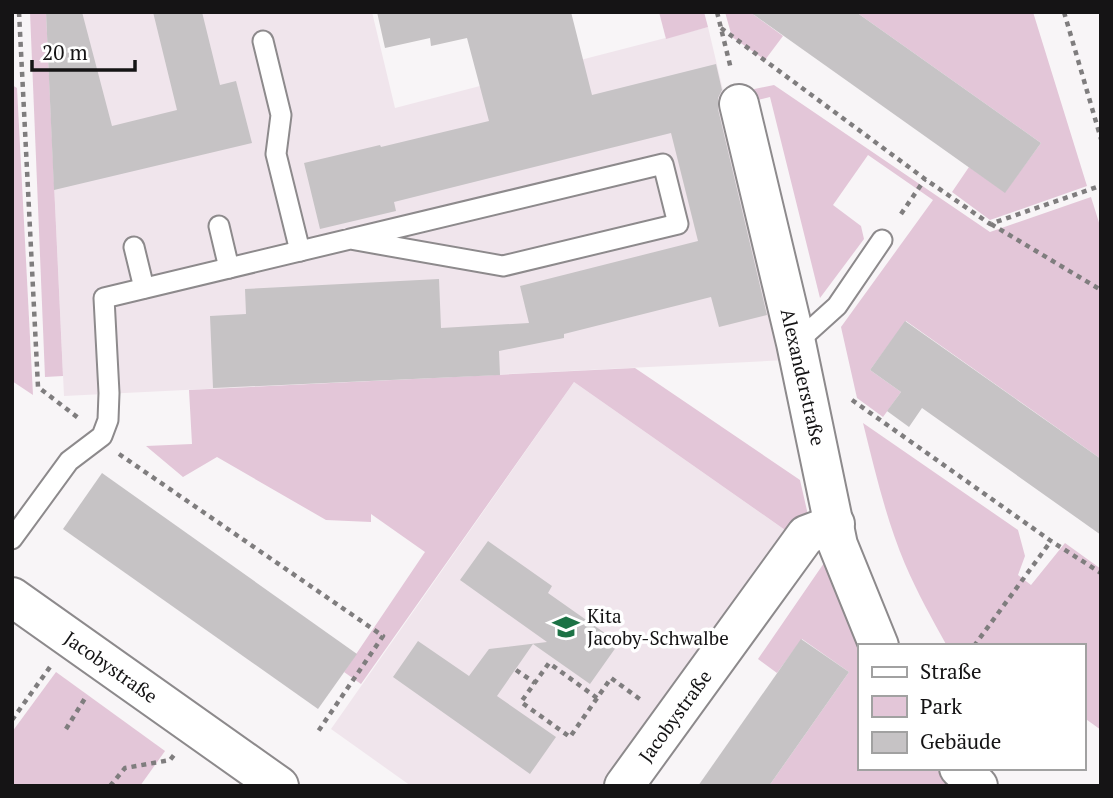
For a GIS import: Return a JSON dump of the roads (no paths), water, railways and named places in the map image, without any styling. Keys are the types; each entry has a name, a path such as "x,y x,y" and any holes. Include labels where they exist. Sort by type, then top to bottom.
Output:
{"street":[{"name":"Alexanderstraße","path":"739,104 796,343 838,545 878,644"},
{"name":"Jacobystraße","path":"624,786 806,535 835,524"},
{"name":"Jacobystraße","path":"12,597 279,786"},
{"path":"961,770 978,786"}],"lane":[{"path":"263,41 281,115 276,154 300,251"},
{"path":"12,538 69,461 102,436 108,420 109,393 104,298 663,164 678,224 503,266 351,239"},
{"path":"219,226 229,268"},
{"path":"796,343 837,306 882,240"},
{"path":"134,247 144,288"}],"place":[{"name":"Kita Jacoby-Schwalbe","path":"566,627"}]}
